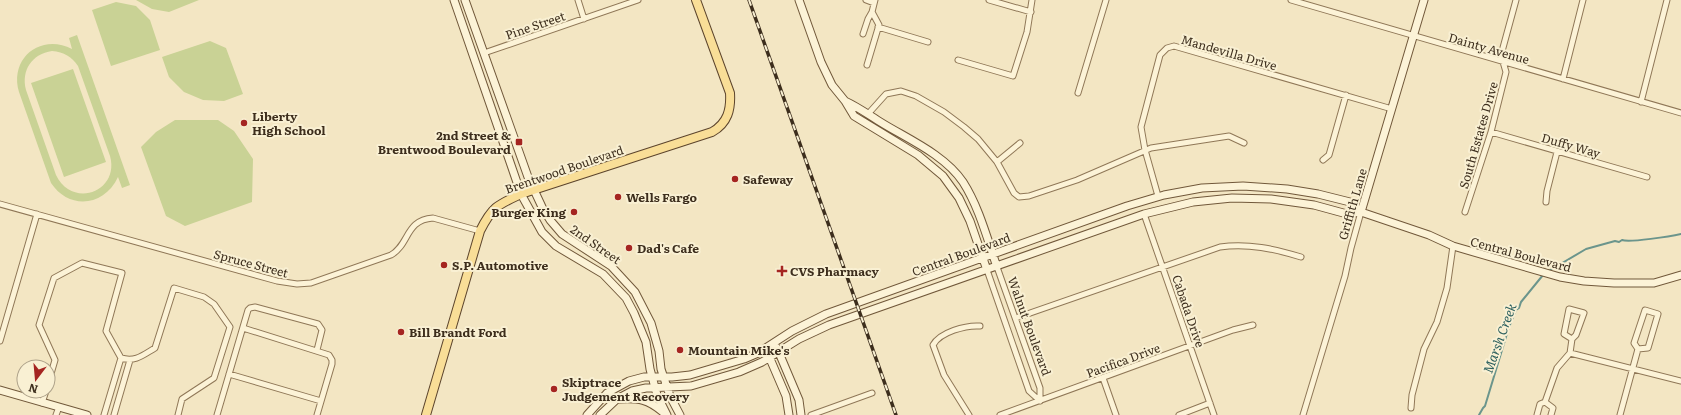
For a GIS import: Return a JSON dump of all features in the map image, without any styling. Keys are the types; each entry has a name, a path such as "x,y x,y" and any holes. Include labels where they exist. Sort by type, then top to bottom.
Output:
{"main road":[{"name":"Brentwood Boulevard","path":"426,415 480,231 488,214 495,207 521,194 712,132 719,128 728,116 730,109 730,92 696,0"}],"street":[{"name":"2nd Street","path":"465,0 533,190 550,220 562,234 611,266 635,292 643,306 656,337 664,377 680,415"},
{"path":"578,0 584,19"},
{"name":"Pine Street","path":"484,54 638,0"},
{"name":"Walnut Boulevard","path":"799,0 821,62 832,85 845,101 854,116 936,168 959,198 970,221 1029,391 1040,401"},
{"path":"863,34 875,1 866,0"},
{"path":"989,0 1031,12"},
{"path":"958,60 1013,76 1031,12 1032,0"},
{"path":"1078,93 1106,0"},
{"name":"Dainty Avenue","path":"1291,0 1307,2 1414,37 1681,114"},
{"name":"Griffith Lane","path":"1303,415 1345,276 1361,212 1424,0"},
{"name":"South Estates Drive","path":"1465,212 1491,132 1506,72 1501,55 1516,0"},
{"path":"1563,80 1583,0"},
{"path":"1641,102 1667,0"},
{"name":"2nd Street","path":"454,2 521,194 542,232 556,246 602,274 626,298 646,342 655,388 667,415"},
{"path":"454,2 461,5 468,17 472,19"},
{"path":"868,65 878,28 872,12"},
{"path":"878,28 928,42"},
{"name":"Mandevilla Drive","path":"1158,196 1145,150 1141,127 1160,55 1167,48 1174,46 1392,109"},
{"path":"868,114 886,94 901,91 910,94 954,118 978,139 997,162 1014,193 1020,197 1026,197 1077,180 1151,148 1229,136 1244,143"},
{"path":"1324,160 1329,155 1346,96"},
{"name":"Walnut Boulevard","path":"845,101 860,108 932,153 962,180 971,196 1016,318 1040,388 1040,401"},
{"name":"Duffy Way","path":"1491,132 1647,177"},
{"path":"997,162 1020,143"},
{"path":"1546,202 1546,191 1557,152"},
{"name":"Central Boulevard","path":"587,415 607,393 629,381 644,377 690,375 719,367 758,353 803,324 826,314 1127,206 1158,196 1202,188 1243,186 1287,189 1318,194 1350,202 1361,212 1429,235 1453,246 1560,277 1584,281 1614,283 1654,283 1681,275"},
{"name":"Central Boulevard","path":"600,415 616,399 632,391 644,388 691,386 740,372 770,358 815,330 829,324 1144,214 1193,202 1232,198 1278,200 1314,205 1347,214 1361,212"},
{"name":"Spruce Street","path":"0,204 277,282 297,284 310,283 391,255 403,244 412,227 426,219 433,218 480,231"},
{"path":"0,341 38,214"},
{"name":"Cabada Drive","path":"1144,214 1214,415"},
{"path":"1016,318 1162,267 1228,246 1266,248 1302,257"},
{"path":"1411,408 1412,395 1424,349 1437,322 1447,288 1453,246"},
{"path":"55,359 39,324 54,278 82,263 122,273 106,331 121,358 104,415"},
{"path":"121,358 130,360 138,358 155,348 174,288 204,297 214,304 230,327 214,378 182,399 178,415"},
{"path":"217,415 248,310 250,308 255,307 318,324 322,330 317,350"},
{"path":"1537,415 1540,404 1545,402 1557,368 1570,353 1572,339 1576,335 1584,313 1569,309 1564,334 1572,339"},
{"path":"1620,415 1638,349 1634,343 1645,310 1658,314 1648,348 1638,349"},
{"path":"969,415 944,375 932,345 935,340 968,325 980,326"},
{"name":"Pacifica Drive","path":"1000,415 1233,330 1253,325"},
{"path":"243,328 329,355 332,360 317,415"},
{"path":"775,343 799,400 801,415"},
{"path":"767,348 786,396 789,415"},
{"path":"1570,353 1632,370 1681,381"},
{"path":"114,415 130,360"},
{"path":"229,374 321,401"},
{"path":"1103,378 1116,415"},
{"path":"0,390 87,415"},
{"path":"811,415 872,393"},
{"path":"616,399 636,398 655,405 667,415"},
{"path":"42,403 43,399"},
{"path":"1545,402 1553,408 1551,415"},
{"path":"1179,415 1210,403"},
{"path":"56,415 59,407"}],"green space":[{"path":"136,0 199,0 169,12 152,9"},
{"path":"116,2 136,6 150,20 160,50 111,66 92,10"},
{"path":"77,35 130,185 122,188 118,177 112,187 104,194 95,199 86,201 76,201 67,198 58,192 51,183 19,92 17,80 23,59 30,52 49,44 60,45 72,49 69,38","holes":["52,51 60,52 67,56 78,66 110,156 111,169 108,179 102,187 93,192 83,193 73,191 63,185 56,175 26,90 25,76 30,64 39,56"]},
{"path":"210,41 226,48 243,94 224,101 203,100 184,92 169,77 162,57"},
{"path":"73,69 106,162 64,177 31,83"},
{"path":"175,120 218,120 234,131 253,159 252,202 185,226 166,216 141,147 156,132"}],"waterway":[{"name":"Marsh Creek","path":"1547,272 1586,249 1615,241 1619,242 1622,240 1626,241 1660,238 1681,234"},
{"name":"Marsh Creek","path":"1479,415 1485,406 1509,327 1516,310 1543,275"}],"railway":[{"path":"749,0 896,415"}],"place":[{"name":"Liberty High School","path":"244,123"},
{"name":"2nd Street & Brentwood Boulevard","path":"519,142"},
{"name":"Safeway","path":"735,179"},
{"name":"Wells Fargo","path":"618,197"},
{"name":"Burger King","path":"574,212"},
{"name":"Dad's Cafe","path":"629,248"},
{"name":"S.P. Automotive","path":"444,265"},
{"name":"CVS Pharmacy","path":"782,271"},
{"name":"Bill Brandt Ford","path":"401,332"},
{"name":"Mountain Mike's","path":"680,350"},
{"name":"Skiptrace Judgement Recovery","path":"554,389"}]}
